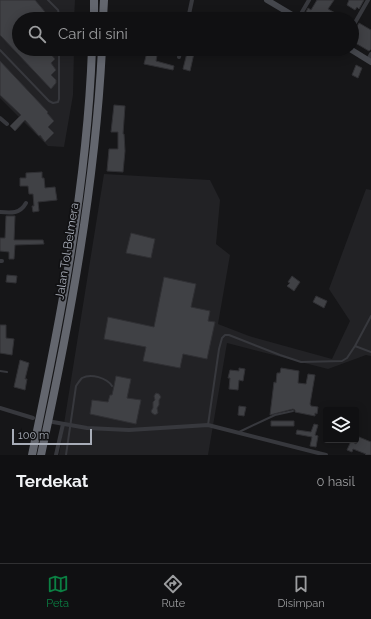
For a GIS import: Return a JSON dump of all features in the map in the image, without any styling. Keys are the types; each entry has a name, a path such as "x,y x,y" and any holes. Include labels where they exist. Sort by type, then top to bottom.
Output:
{"highway":[{"path":"94,0 94,12"},
{"path":"103,12 104,0"},
{"name":"Jalan Tol Belmera","path":"32,455 60,318 70,257 85,145 91,56"},
{"name":"Jalan Tol Belmera","path":"41,455 65,340 80,256 94,155 101,56"}],"main road":[{"path":"267,0 287,12"},
{"path":"359,54 370,59"}],"street":[{"path":"189,12 192,0"},
{"path":"302,12 309,0"},
{"path":"359,16 368,0"},
{"path":"0,118 7,124"},
{"path":"0,212 12,213 18,211 23,208 26,203"},
{"path":"0,408 33,418"},
{"path":"53,422 87,428 129,430 208,425 326,455"},
{"path":"56,455 63,424"}],"lane":[{"path":"48,0 58,12"},
{"path":"0,50 49,101 56,103 59,99 59,56"},
{"path":"208,425 217,362 223,336 229,335 302,362 342,361 347,358 355,346 371,316"},
{"path":"355,346 371,352"},
{"path":"0,371 7,372"},
{"path":"66,455 76,386 81,379 87,376 110,382 112,386"},
{"path":"238,432 275,415 293,411"}],"shaded area":[{"path":"0,0 75,0 74,12 12,12 12,56 74,56 73,95 64,147 48,146 0,98"},
{"path":"104,174 210,180 220,200 216,244 230,255 218,324 249,336 332,359 350,321 329,289 366,189 371,190 371,356 366,355 328,369 227,343 208,455 59,455"}],"building":[{"path":"0,0 35,0 45,12 12,12 12,48 0,35"},
{"path":"317,0 334,0 328,9 333,12 306,12 308,8 311,10"},
{"path":"349,0 364,0 359,9 357,7 355,10 347,5"},
{"path":"359,23 371,30 371,49 369,51 359,45"},
{"path":"20,56 52,56 55,59 51,63 56,70 51,75 56,80 56,83 51,89"},
{"path":"146,56 157,56 156,61 174,66 173,70 144,64"},
{"path":"186,56 193,56 190,71 183,69"},
{"path":"0,61 48,112 47,113 54,121 48,127 54,133 45,142 25,120 15,131 10,126 21,115 0,95"},
{"path":"356,65 362,68 358,78 352,75"},
{"path":"114,105 125,106 123,134 125,151 123,172 107,171 109,149 118,149 118,132 111,132"},
{"path":"42,172 45,188 55,187 57,200 38,202 39,211 33,212 33,194 29,194 28,186 20,186 20,178 26,178 26,173"},
{"path":"6,216 15,216 14,240 43,240 44,244 15,245 14,259 9,259 9,252 0,251 0,238 5,238"},
{"path":"131,233 155,239 151,258 126,253"},
{"path":"7,275 17,276 16,283 6,282"},
{"path":"292,276 300,282 294,291 287,286 290,283 288,282"},
{"path":"164,277 196,284 191,307 210,311 208,321 215,322 207,359 183,354 180,368 143,361 146,347 104,339 108,317 154,327"},
{"path":"316,296 327,301 324,308 313,302"},
{"path":"0,325 6,325 6,338 14,339 12,355 0,353"},
{"path":"20,360 29,363 25,379 27,379 25,390 14,387"},
{"path":"239,368 245,369 243,381 239,380 238,390 229,389 230,378 228,378 230,370 239,371"},
{"path":"281,368 299,371 298,383 306,384 308,374 315,375 310,404 311,406 318,407 317,414 315,413 315,416 295,412 293,409 270,415 274,382 276,383 277,373 280,373"},
{"path":"116,376 131,379 127,398 141,400 136,424 90,414 92,400 108,402 110,395 112,395"},
{"path":"156,393 161,397 157,408 158,413 155,415 151,411"},
{"path":"239,406 246,407 244,416 238,415"},
{"path":"271,421 294,421 294,426 271,426"},
{"path":"314,424 318,425 315,435 318,436 316,447 310,446 312,437 296,434 297,430 311,432"},
{"path":"359,437 371,442 371,455 365,455 366,454 353,449 352,452 347,450 350,443 359,443"}]}
